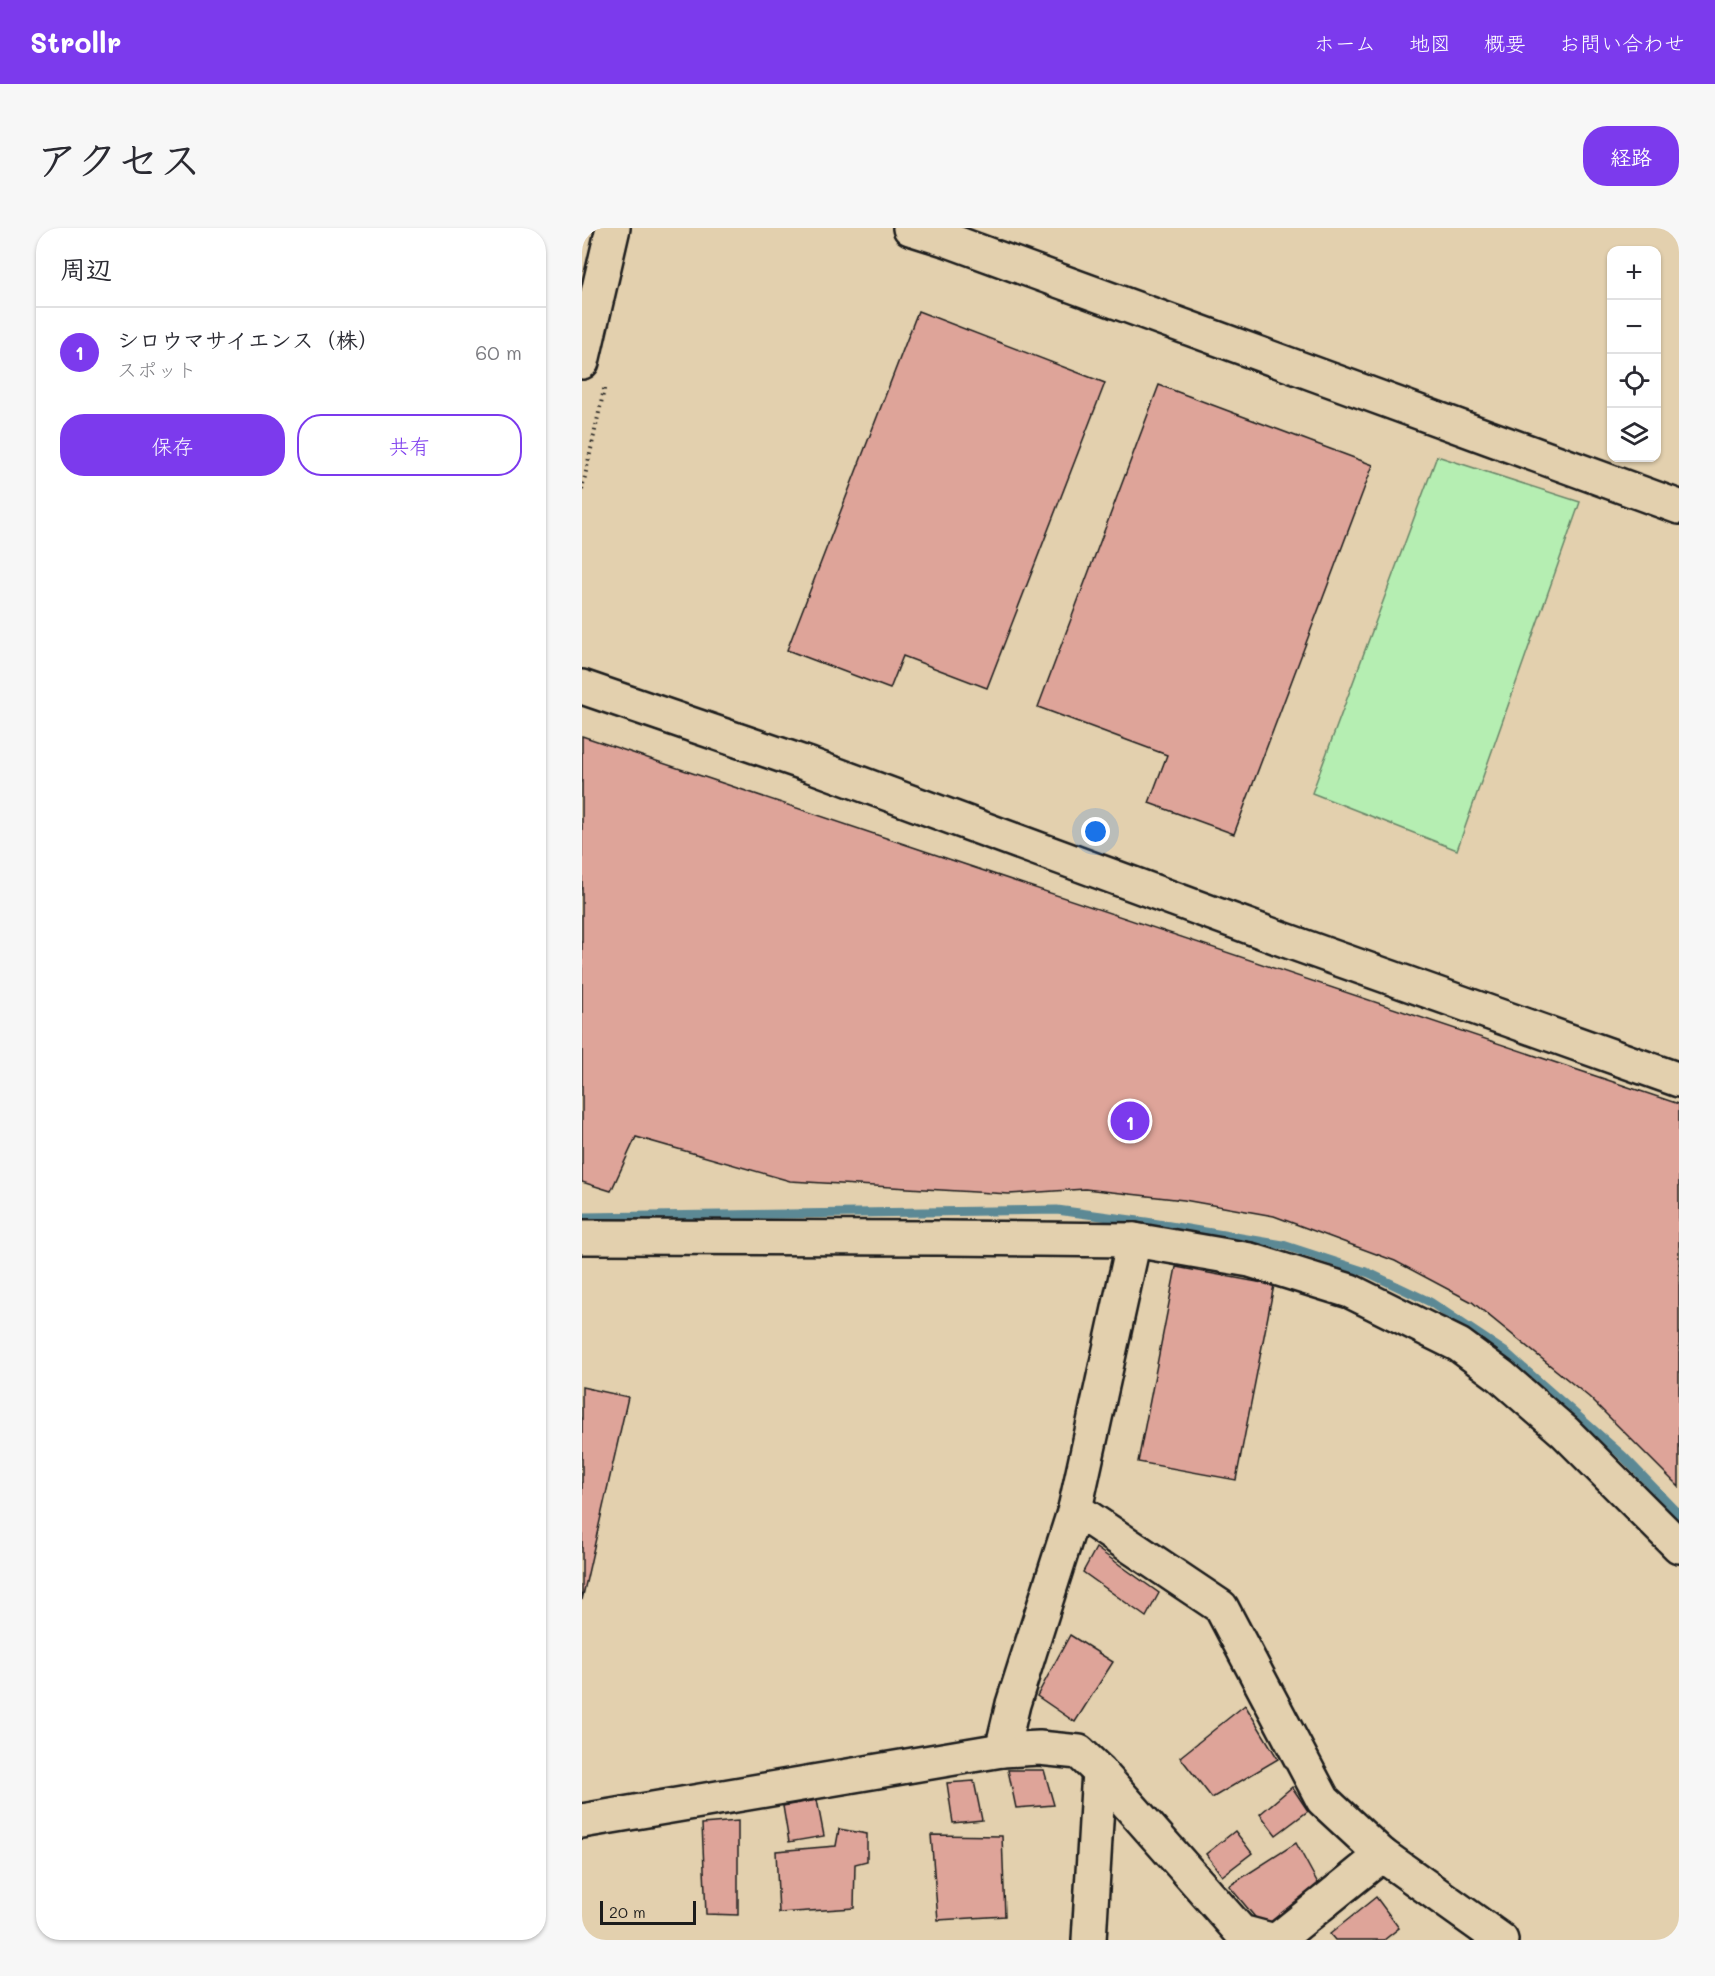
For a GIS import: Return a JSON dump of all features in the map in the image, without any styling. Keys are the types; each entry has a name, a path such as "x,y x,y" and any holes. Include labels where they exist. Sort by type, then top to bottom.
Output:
{"street":[{"path":"582,362 613,228"},
{"path":"910,228 1679,507"},
{"path":"582,687 810,765 1285,940 1679,1080"},
{"path":"582,1237 1134,1240 1250,1260 1350,1291 1459,1345 1501,1376 1565,1432 1679,1546"},
{"path":"1002,1750 1013,1704 1075,1509 1134,1240"},
{"path":"1075,1509 1221,1607 1323,1800 1382,1855 1501,1940"},
{"path":"582,1821 1002,1750 1039,1748 1079,1752 1099,1771 1241,1932 1270,1940"},
{"path":"1089,1940 1099,1771"},
{"path":"1278,1940 1382,1855"}],"green space":[{"path":"1437,456 1580,502 1457,850 1312,793"}],"building":[{"path":"918,311 1105,383 987,688 903,656 890,689 787,650"},
{"path":"1159,385 1373,465 1234,834 1149,803 1167,755 1038,707"},
{"path":"582,736 1679,1104 1679,1487 1589,1397 1472,1302 1395,1261 1274,1216 1184,1200 1085,1189 1009,1194 790,1181 636,1137 611,1191 582,1182"},
{"path":"1176,1267 1274,1285 1236,1480 1138,1462"},
{"path":"582,1387 628,1397 582,1600"},
{"path":"1096,1548 1159,1593 1146,1617 1083,1572"},
{"path":"1070,1635 1113,1662 1075,1722 1037,1696"},
{"path":"1245,1705 1278,1759 1212,1798 1180,1757"},
{"path":"1008,1770 1044,1770 1054,1805 1016,1808"},
{"path":"974,1781 982,1820 953,1823 947,1783"},
{"path":"1292,1787 1308,1811 1276,1835 1260,1814"},
{"path":"817,1800 824,1836 789,1842 783,1806"},
{"path":"738,1821 738,1915 706,1914 702,1824"},
{"path":"839,1829 867,1834 867,1861 855,1864 854,1908 779,1913 776,1851 836,1846"},
{"path":"1235,1831 1252,1853 1222,1876 1206,1854"},
{"path":"931,1835 1002,1836 1005,1916 938,1920"},
{"path":"1296,1843 1320,1887 1265,1929 1229,1886"},
{"path":"1376,1897 1399,1928 1384,1940 1335,1940 1330,1934"}],"waterway":[{"path":"582,1217 1057,1210 1283,1245 1369,1273 1430,1302 1505,1352 1623,1456 1679,1514"}],"place":[{"name":"シロウマサイエンス（株）","path":"1130,1121"}]}
